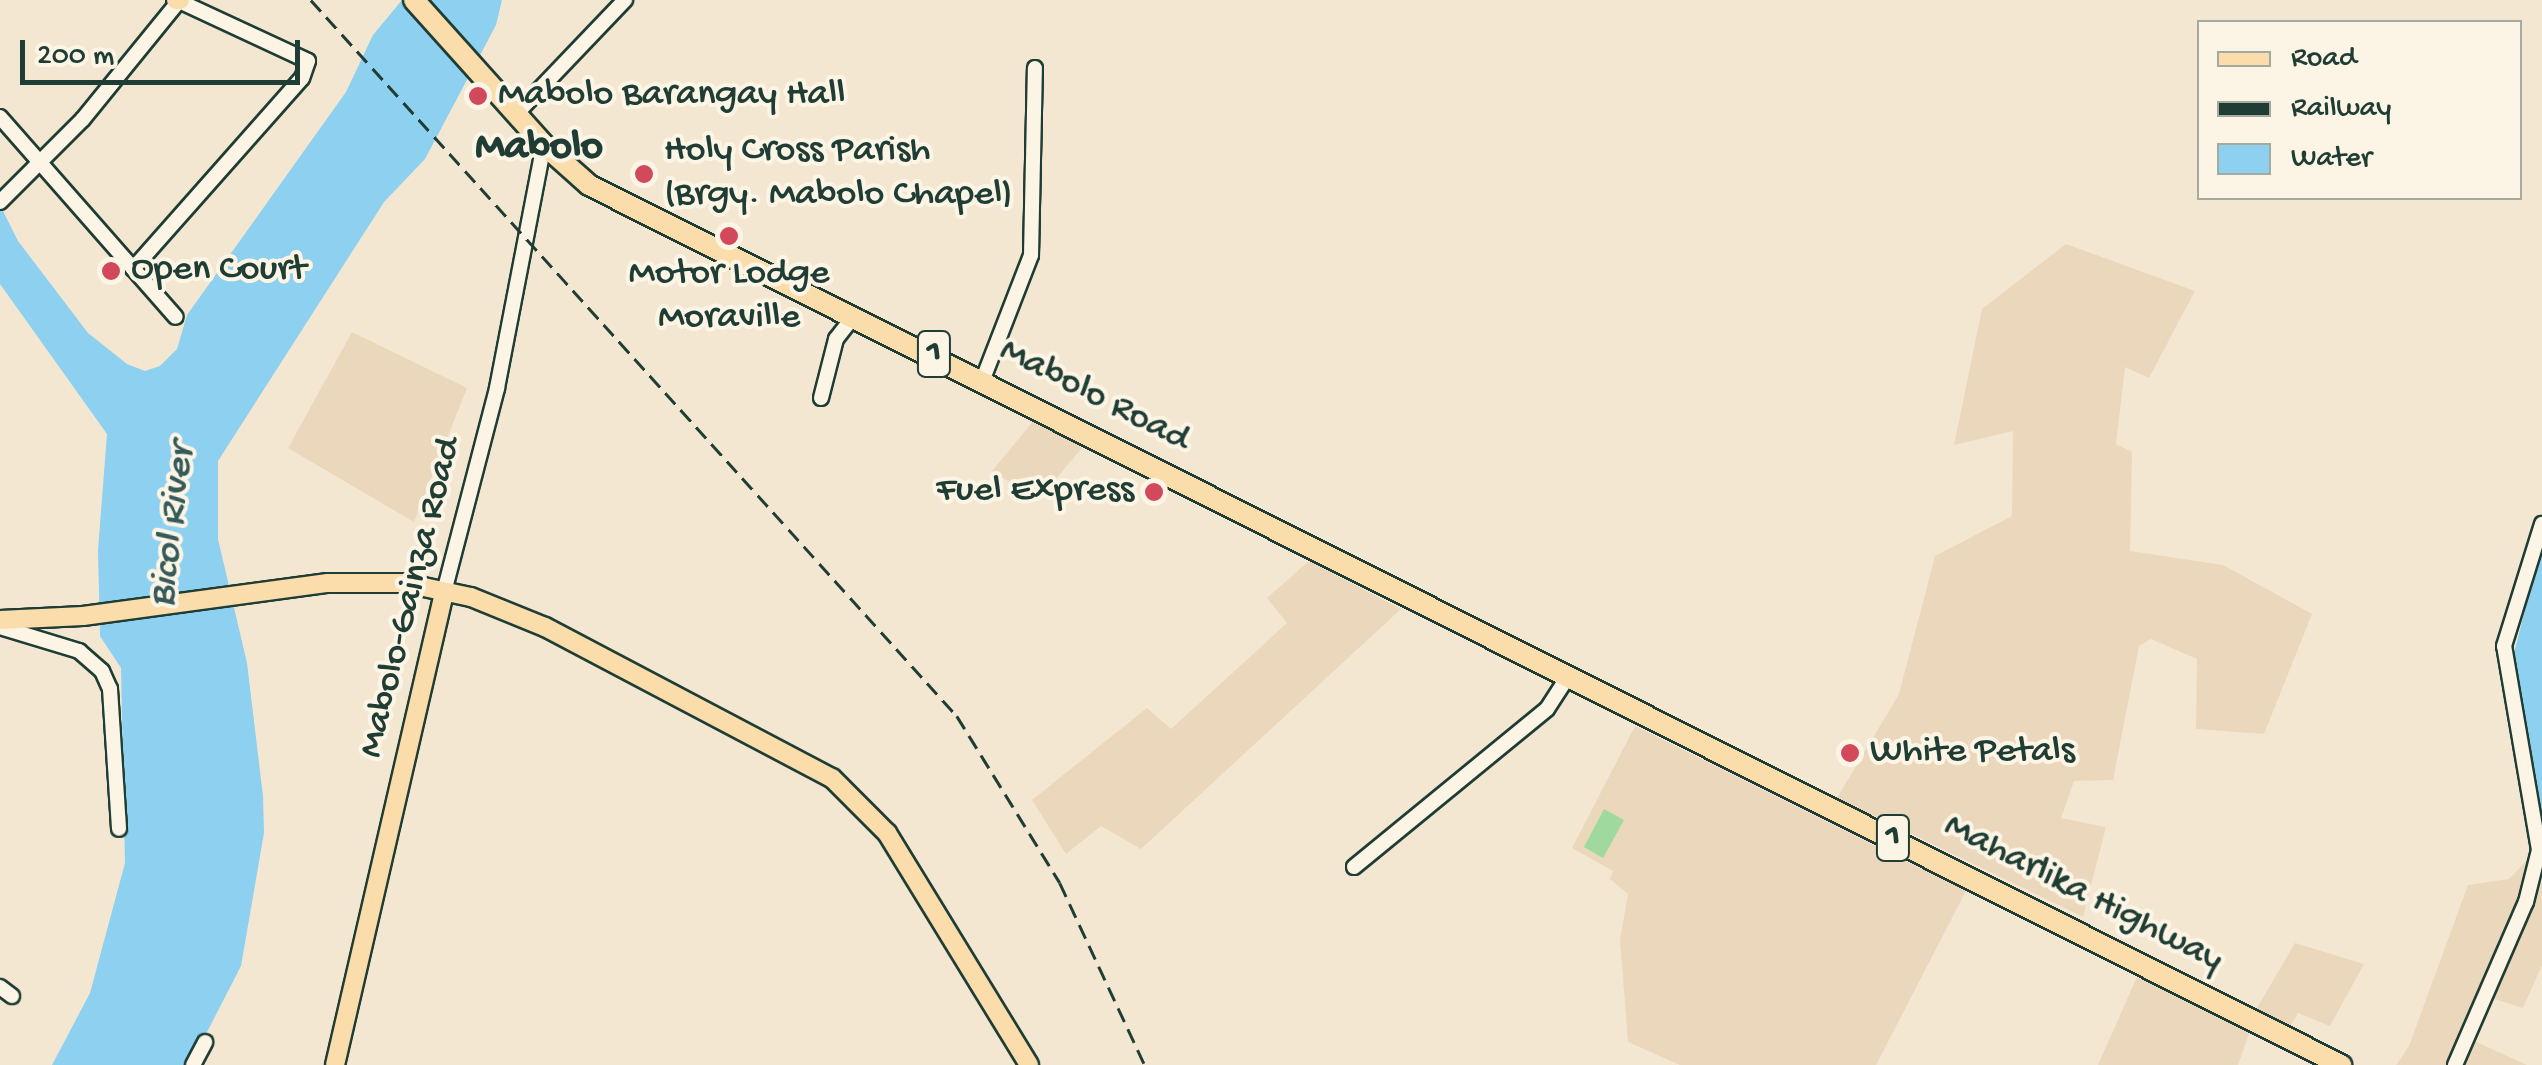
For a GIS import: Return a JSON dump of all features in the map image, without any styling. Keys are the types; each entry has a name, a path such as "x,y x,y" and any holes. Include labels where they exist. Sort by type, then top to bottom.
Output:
{"highway":[{"name":"Mabolo Road","path":"414,0 544,145 589,185 1574,677"},
{"name":"Maharlika Highway","path":"1574,677 2335,1064"}],"main road":[{"path":"0,623 83,616 328,583 405,583 444,592 545,627 832,778 887,834 1029,1065"},
{"name":"Mabolo-Gainza Road","path":"335,1065 444,592"}],"street":[{"path":"0,201 38,164 178,0 308,60 302,78 133,269"},
{"path":"516,114 626,0"},
{"path":"983,379 1031,255 1035,68"},
{"path":"0,117 176,317"},
{"name":"Mabolo-Gainza Road","path":"444,592 497,388 544,145"},
{"path":"821,398 836,338 854,316"},
{"path":"2456,1065 2526,902 2539,850 2504,646 2542,524"},
{"path":"0,623 80,651 102,671 110,689 119,829"},
{"path":"1354,867 1547,708 1574,677"},
{"path":"193,1065 205,1042"}],"shaded area":[{"path":"2066,244 2195,291 2149,378 2125,367 2116,444 2132,452 2130,551 2223,565 2312,614 2264,734 2196,729 2197,659 2151,639 2139,646 2113,780 2074,781 2061,818 2106,827 2083,917 1837,798 1899,694 1935,556 2012,516 2013,431 1954,445 1982,309"},
{"path":"352,332 467,388 414,522 288,448"},
{"path":"1039,414 1082,448 1038,500 992,471"},
{"path":"1309,561 1401,609 1141,849 1101,826 1066,854 1032,800 1147,708 1171,729 1287,623 1267,598"},
{"path":"1635,726 1966,891 1876,1065 1680,1065 1628,1042 1620,940 1628,894 1610,879 1613,871 1572,848"},
{"path":"2533,854 2542,883 2542,965 2523,1008 2491,998 2472,1040 2527,1065 2396,1065 2409,1046 2468,885 2509,879"},
{"path":"2295,943 2364,964 2330,1026 2298,1013 2288,1030 2254,1013"},
{"path":"2137,977 2250,1031 2238,1065 2098,1065"}],"green space":[{"path":"1604,809 1624,820 1603,858 1584,847"}],"water":[{"name":"Bicol River","path":"402,0 502,0 496,25 425,159 384,202 218,461 218,539 247,663 263,796 264,833 241,966 190,1065 52,1065 90,993 125,863 121,668 100,636 98,550 107,434 0,284 0,205 18,241 88,333 127,364 145,371 160,366 177,349 187,315 346,92 373,35"},
{"path":"2542,545 2542,830 2514,653"}],"railway":[{"path":"311,0 957,716 1060,883 1145,1065"}],"place":[{"name":"Mabolo Barangay Hall","path":"478,96"},
{"name":"Holy Cross Parish (Brgy. Mabolo Chapel)","path":"644,174"},
{"name":"Motor Lodge Moraville","path":"729,236"},
{"name":"Open Court","path":"111,271"},
{"name":"Fuel Express","path":"1154,492"},
{"name":"White Petals","path":"1850,753"}],"district":[{"name":"Mabolo","path":"539,149"}]}
